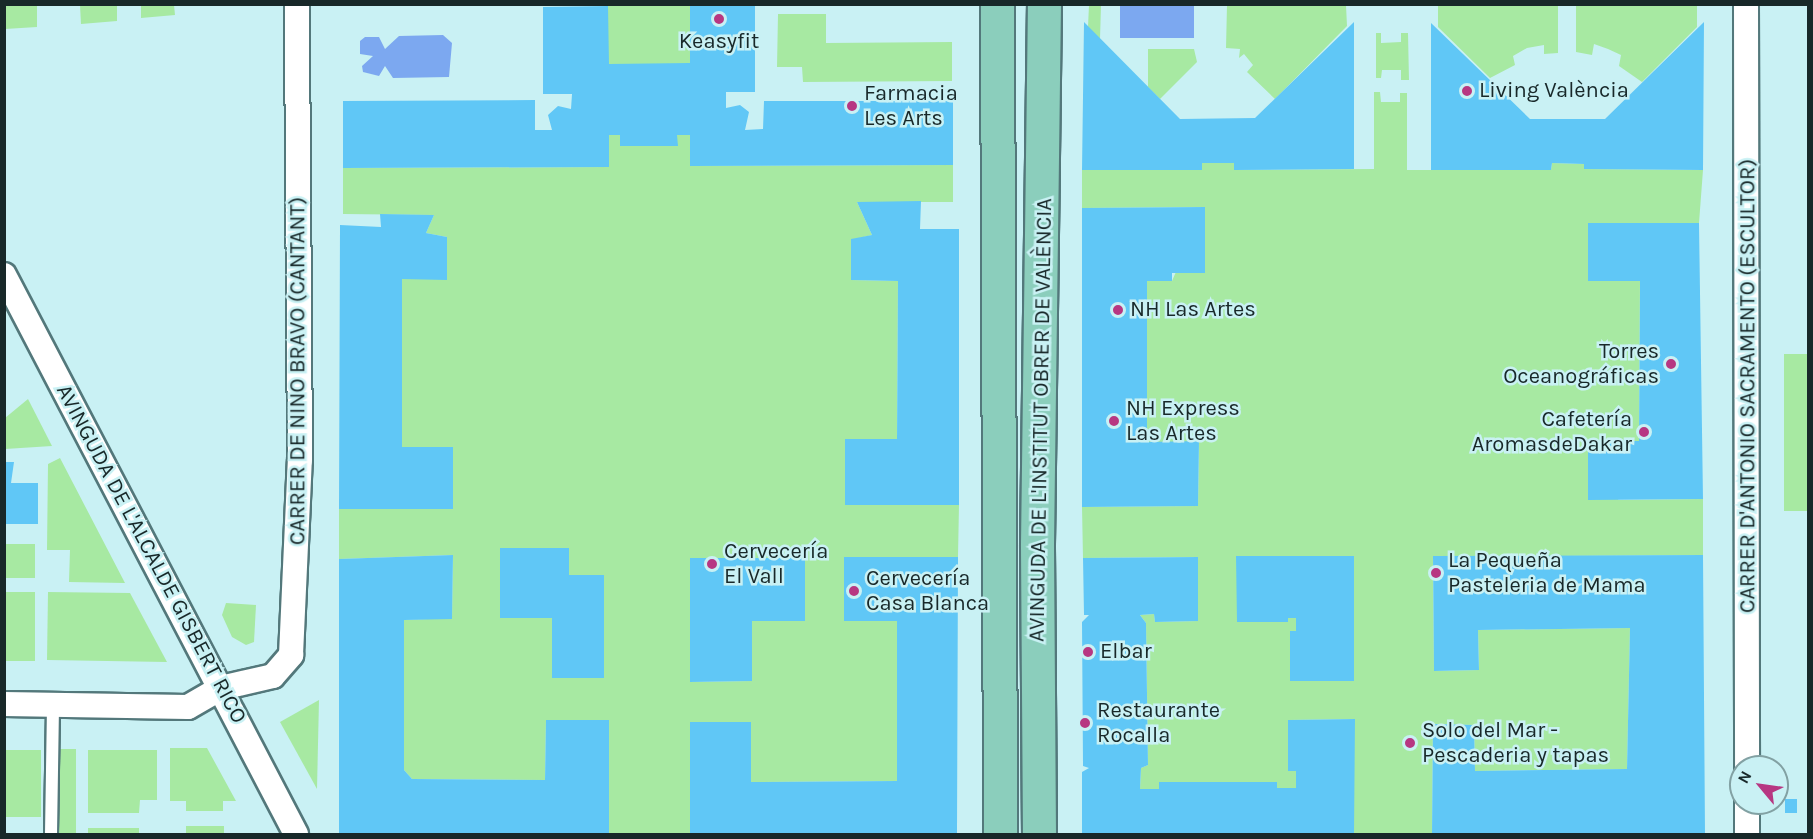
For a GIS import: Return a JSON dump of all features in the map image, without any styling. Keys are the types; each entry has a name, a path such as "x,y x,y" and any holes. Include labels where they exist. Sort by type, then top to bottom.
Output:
{"main road":[{"name":"AVINGUDA DE L'INSTITUT OBRER DE VALÈNCIA","path":"997,4 1000,834"},
{"name":"AVINGUDA DE L'INSTITUT OBRER DE VALÈNCIA","path":"1039,834 1037,544 1044,4"}],"street":[{"name":"CARRER DE NINO BRAVO (CANTANT)","path":"4,704 188,707 221,688 273,676 284,666 294,644 300,460 297,4"},
{"name":"CARRER D'ANTONIO SACRAMENTO (ESCULTOR)","path":"1746,4 1747,755"},
{"name":"AVINGUDA DE L'ALCALDE GISBERT RICO","path":"4,275 296,834"},
{"path":"1747,815 1747,834"}],"lane":[{"path":"51,834 52,704"}],"green space":[{"path":"5,4 69,5 37,5 37,27 5,29"},
{"path":"80,5 117,5 117,21 81,24"},
{"path":"141,5 174,5 175,15 141,18"},
{"path":"1089,5 1101,5 1100,39 1088,27"},
{"path":"1227,5 1346,5 1347,26 1275,99 1247,72 1253,65 1244,54 1239,58 1240,49 1226,48"},
{"path":"1438,5 1558,5 1558,53 1544,54 1544,45 1527,48 1513,56 1515,65 1490,78 1438,27"},
{"path":"1576,5 1697,5 1697,27 1642,82 1619,66 1621,55 1608,49 1594,44 1592,55 1576,52"},
{"path":"608,6 690,6 690,166 953,165 953,202 857,202 872,235 851,240 851,280 898,281 897,439 845,439 845,505 959,505 958,557 844,558 844,621 897,621 897,781 751,782 750,722 690,722 690,834 609,834 609,720 546,720 545,780 412,779 404,770 404,620 452,618 453,555 339,559 339,509 453,509 453,447 402,447 402,279 447,279 447,237 426,233 434,215 343,214 343,168 608,167","holes":["500,548 569,548 569,575 604,575 603,678 552,678 552,618 500,617","690,558 805,558 805,620 752,621 752,681 690,682"]},
{"path":"778,14 826,14 826,43 952,42 952,81 803,82 802,67 777,67"},
{"path":"1376,33 1381,33 1381,43 1401,42 1401,33 1408,33 1409,80 1401,80 1401,70 1382,70 1381,78 1376,78"},
{"path":"1148,49 1194,49 1197,62 1160,99 1148,87"},
{"path":"1374,92 1380,92 1381,102 1400,102 1400,93 1407,93 1407,170 1551,170 1552,163 1584,164 1584,169 1703,170 1699,223 1588,224 1588,281 1640,281 1639,441 1618,500 1703,499 1703,555 1433,557 1434,671 1479,670 1478,630 1630,628 1627,769 1475,771 1474,725 1433,724 1432,834 1354,834 1354,719 1288,720 1288,771 1296,771 1296,788 1277,788 1277,782 1160,782 1159,789 1140,789 1141,768 1148,765 1146,623 1140,615 1154,614 1155,622 1198,621 1198,557 1083,558 1082,507 1198,506 1199,442 1147,442 1147,281 1172,281 1204,207 1082,208 1082,170 1202,170 1202,163 1234,163 1234,170 1374,169","holes":["1237,556 1354,556 1354,681 1291,681 1290,632 1296,631 1296,618 1288,618 1287,622 1237,622"]},
{"path":"1784,354 1808,354 1808,511 1784,511"},
{"path":"28,399 52,446 5,449 5,418"},
{"path":"60,458 125,583 69,582 70,550 47,550 48,464"},
{"path":"5,544 35,544 35,578 5,578"},
{"path":"5,592 35,592 35,661 5,661"},
{"path":"48,592 130,593 167,662 47,660"},
{"path":"226,603 256,605 254,642 246,645 232,637 222,615"},
{"path":"319,700 317,789 280,722"},
{"path":"170,748 207,748 236,801 223,801 223,811 186,811 186,801 170,801"},
{"path":"57,749 76,749 76,834 57,834"},
{"path":"4,750 41,750 41,817 4,817"},
{"path":"88,750 157,750 157,800 140,800 139,813 88,813"},
{"path":"186,826 224,826 224,834 186,834"},
{"path":"88,828 139,828 139,834 88,834"}],"water":[{"path":"1120,5 1194,5 1194,38 1120,38"},
{"path":"443,35 452,43 449,77 393,78 385,66 379,76 363,72 362,66 373,56 360,54 360,41 365,37 379,37 385,49 399,36"}],"building":[{"path":"608,6 609,64 690,63 690,6 755,6 755,92 726,92 726,108 740,105 749,112 745,130 763,129 764,101 953,101 953,165 690,166 690,135 677,135 678,146 620,146 620,135 609,135 609,167 343,168 343,101 535,100 535,130 552,130 548,115 558,106 571,109 572,94 543,94 543,7"},
{"path":"1084,22 1180,119 1255,118 1354,22 1354,169 1234,170 1234,163 1202,163 1202,170 1082,170"},
{"name":"Living València","path":"1704,22 1703,170 1584,169 1584,164 1552,163 1551,170 1431,170 1431,23 1530,119 1605,119"},
{"path":"921,201 920,229 959,229 959,505 845,505 845,439 897,439 898,281 851,280 851,239 872,235 857,202"},
{"path":"1205,207 1205,273 1172,273 1172,281 1147,281 1147,442 1199,441 1198,506 1082,507 1082,208"},
{"path":"380,214 434,215 426,233 447,237 447,280 402,279 402,447 453,447 453,509 339,509 340,225 381,227"},
{"name":"Torres Oceanográficas","path":"1588,223 1699,223 1703,499 1588,500 1588,441 1639,441 1640,281 1588,281"},
{"path":"4,462 14,462 11,483 38,483 38,524 4,524"},
{"path":"500,548 569,548 569,575 604,575 604,678 552,678 552,618 500,618"},
{"path":"453,555 452,619 404,620 404,770 412,779 545,780 546,720 609,720 609,834 339,834 339,559"},
{"path":"1703,555 1705,834 1432,834 1433,724 1474,725 1475,771 1627,769 1630,628 1478,630 1479,670 1434,671 1433,556"},
{"path":"1236,556 1354,556 1354,681 1290,681 1290,631 1296,631 1296,618 1288,618 1288,622 1237,622"},
{"path":"844,557 958,557 957,834 690,834 690,722 751,722 751,782 897,781 897,621 844,621"},
{"path":"1198,557 1198,621 1155,622 1154,614 1140,615 1146,623 1148,765 1141,768 1140,789 1159,789 1159,782 1277,782 1277,788 1296,788 1296,771 1288,771 1288,720 1355,719 1354,834 1082,834 1082,772 1089,768 1083,766 1082,622 1089,615 1084,615 1083,558"},
{"path":"690,558 805,558 805,621 752,621 752,681 690,682"},
{"path":"1789,799 1797,799 1797,813 1789,813"}],"place":[{"name":"Keasyfit","path":"719,19"},
{"name":"Living València","path":"1467,91"},
{"name":"Farmacia Les Arts","path":"852,106"},
{"name":"NH Las Artes","path":"1118,310"},
{"name":"Torres Oceanográficas","path":"1671,364"},
{"name":"NH Express Las Artes","path":"1114,421"},
{"name":"Cafetería AromasdeDakar","path":"1644,432"},
{"name":"Cervecería El Vall","path":"712,564"},
{"name":"La Pequeña Pasteleria de Mama","path":"1436,573"},
{"name":"Cervecería Casa Blanca","path":"854,591"},
{"name":"Elbar","path":"1088,652"},
{"name":"Restaurante Rocalla","path":"1085,723"},
{"name":"Solo del Mar - Pescaderia y tapas","path":"1410,743"}]}
